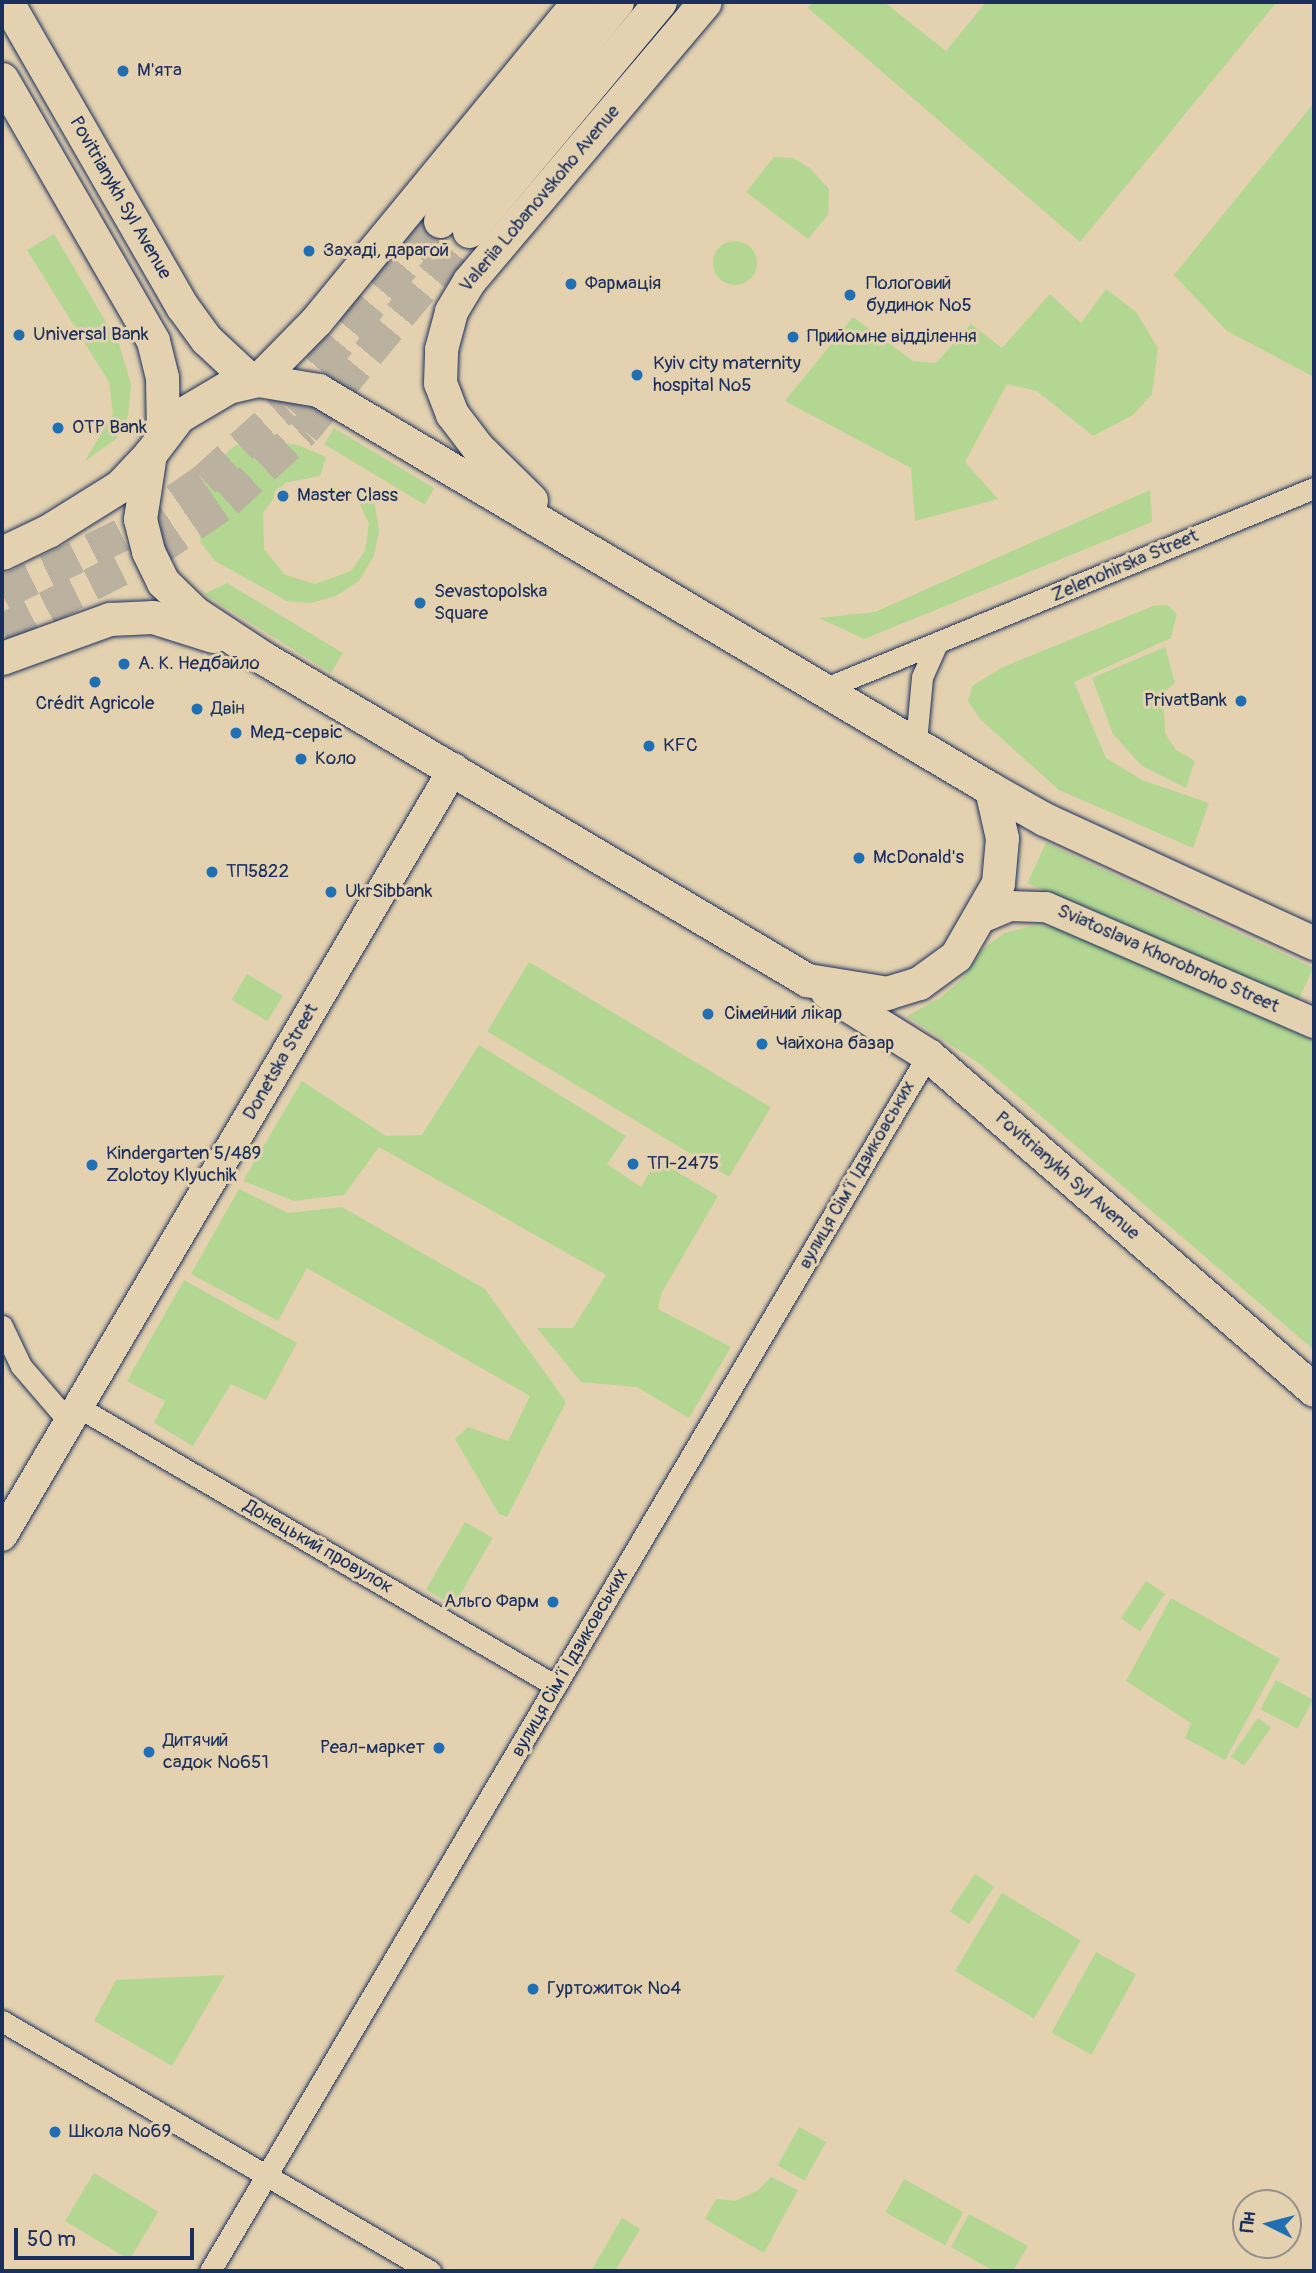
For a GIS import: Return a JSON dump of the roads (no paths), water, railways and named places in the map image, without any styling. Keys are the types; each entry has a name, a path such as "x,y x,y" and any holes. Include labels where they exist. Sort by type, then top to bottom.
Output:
{"main road":[{"name":"Povitrianykh Syl Avenue","path":"7,2 182,306 206,339 254,380"},
{"path":"2,553 48,531 120,486 156,444 205,397 254,380 316,321 578,2"},
{"name":"Valeriia Lobanovskoho Avenue","path":"617,2 454,226 660,2"},
{"name":"Valeriia Lobanovskoho Avenue","path":"573,541 478,448 452,414 440,383 442,349 451,311 469,281 705,2"},
{"path":"2,79 153,341 162,377 156,444 140,519 148,551 163,582 195,613 265,659 454,768 807,980 887,993 919,983 956,957 998,883 1002,838 990,789"},
{"path":"254,380 318,390 826,688 990,789 1056,825 1314,943"},
{"path":"2,658 110,619 153,617 194,628 265,659"},
{"name":"Povitrianykh Syl Avenue","path":"807,980 928,1055 1314,1390"}],"street":[{"name":"Zelenohirska Street","path":"826,688 936,646 1314,488"},
{"path":"916,742 922,677 936,646"},
{"name":"Donetska Street","path":"2,1536 454,768"},
{"name":"Sviatoslava Khorobroho Street","path":"979,919 1009,906 1046,907 1314,1023"},
{"name":"вулиця Сімʼї Ідзиковських","path":"210,2271 928,1055"},
{"name":"Донецький провулок","path":"2,1326 21,1366 75,1416 556,1686"},
{"path":"2,2021 430,2271"}],"tunnel":[{"path":"2,593 135,528 204,480 286,406 440,221"},
{"path":"2,630 152,553 227,501 304,430 469,231"}],"place":[{"name":"М'ята","path":"123,71"},
{"name":"Захаді, дарагой","path":"309,251"},
{"name":"Фармація","path":"571,284"},
{"name":"Пологовий будинок №5","path":"850,295"},
{"name":"Universal Bank","path":"19,335"},
{"name":"Прийомне відділення","path":"793,337"},
{"name":"Kyiv city maternity hospital No5","path":"637,375"},
{"name":"OTP Bank","path":"58,428"},
{"name":"Master Class","path":"283,496"},
{"name":"Sevastopolska Square","path":"420,603"},
{"name":"А. К. Недбайло","path":"124,664"},
{"name":"Crédit Agricole","path":"95,682"},
{"name":"PrivatBank","path":"1241,701"},
{"name":"Двін","path":"197,709"},
{"name":"Мед-сервіс","path":"236,733"},
{"name":"KFC","path":"649,746"},
{"name":"Коло","path":"301,759"},
{"name":"McDonald's","path":"859,858"},
{"name":"ТП5822","path":"212,872"},
{"name":"UkrSibbank","path":"331,892"},
{"name":"Сімейний лікар","path":"708,1014"},
{"name":"Чайхона базар","path":"762,1044"},
{"name":"ТП-2475","path":"633,1164"},
{"name":"Kindergarten 5/489 Zolotoy Klyuchik","path":"92,1165"},
{"name":"Альго Фарм","path":"553,1602"},
{"name":"Реал-маркет","path":"439,1748"},
{"name":"Дитячий садок №651","path":"149,1752"},
{"name":"Гуртожиток №4","path":"533,1989"},
{"name":"Школа №69","path":"55,2132"}]}
